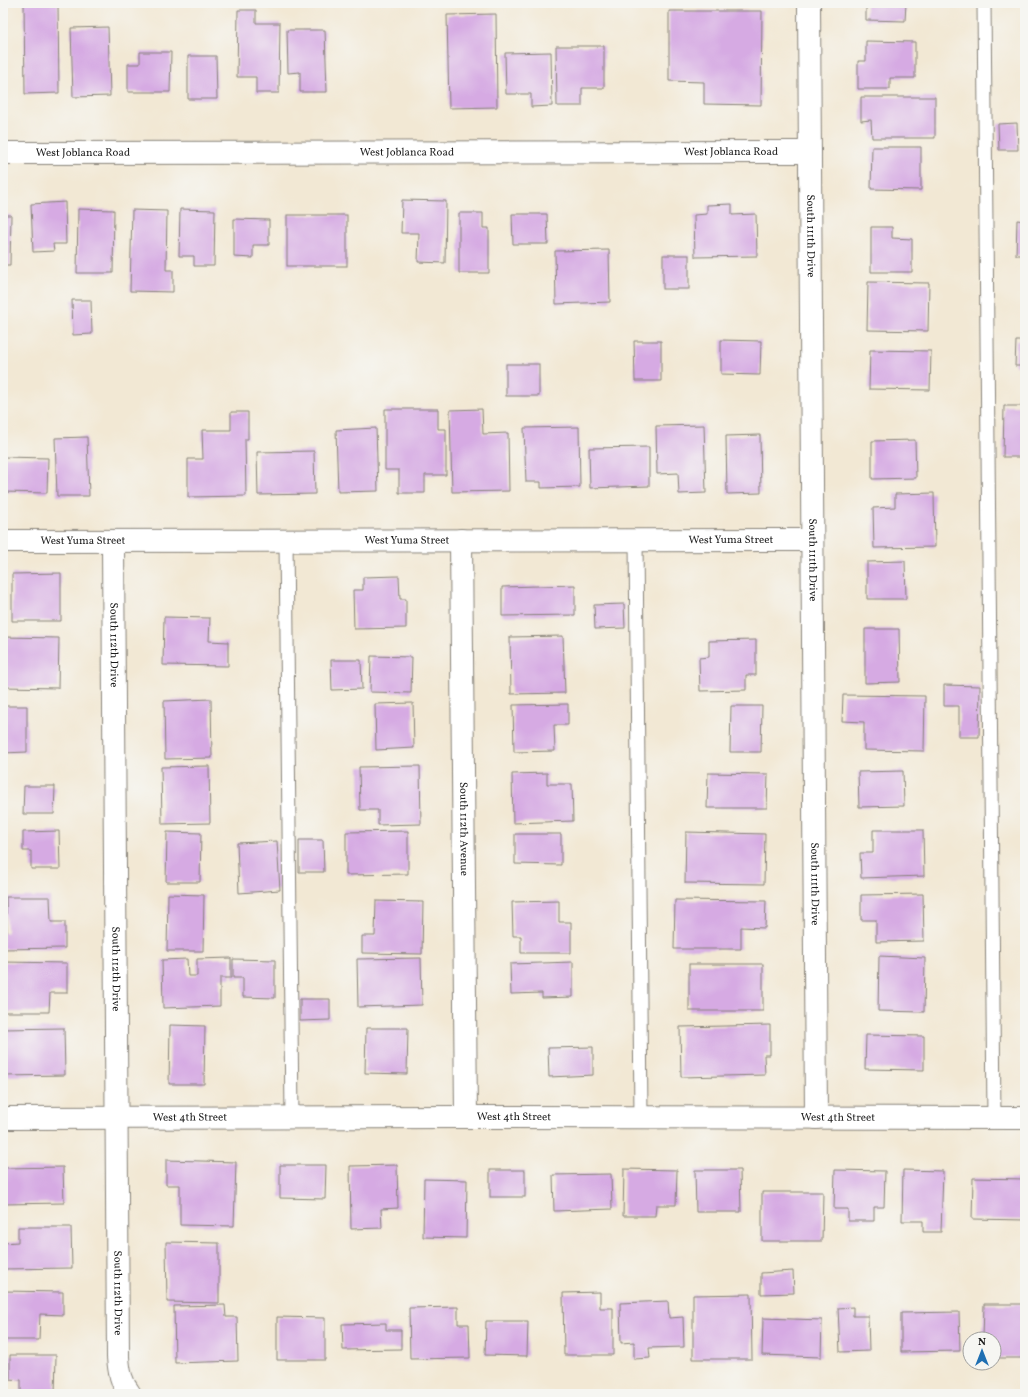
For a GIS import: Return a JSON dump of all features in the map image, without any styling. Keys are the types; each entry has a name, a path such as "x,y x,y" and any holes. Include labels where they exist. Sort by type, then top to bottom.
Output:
{"street":[{"name":"South 111th Drive","path":"809,3 816,1118"},
{"name":"West Joblanca Road","path":"3,153 810,152"},
{"name":"South 112th Avenue","path":"461,540 466,1117"},
{"name":"West Yuma Street","path":"3,541 812,540"},
{"name":"South 112th Drive","path":"113,541 118,1357 119,1373 125,1389 130,1394"},
{"name":"West 4th Street","path":"3,1118 1025,1118"}],"lane":[{"path":"984,3 994,1118"},
{"path":"286,540 292,1118"},
{"path":"636,540 641,1118"}],"building":[{"path":"24,3 58,3 59,93 25,94"},
{"path":"866,3 906,3 905,21 866,20"},
{"path":"238,10 256,10 256,23 280,23 279,93 256,93 256,77 237,77"},
{"path":"669,11 762,11 761,105 704,104 704,82 669,81"},
{"path":"496,14 497,107 449,108 447,15"},
{"path":"108,27 110,96 73,97 71,28"},
{"path":"287,30 325,30 327,92 300,92 300,72 288,73"},
{"path":"866,41 915,42 915,78 890,78 890,89 858,89 858,61 866,61"},
{"path":"556,46 604,46 604,88 582,88 582,106 557,106"},
{"path":"140,52 171,52 170,92 128,92 128,64 140,64"},
{"path":"551,52 552,106 531,107 531,94 506,94 505,53"},
{"path":"188,56 216,56 217,99 188,99"},
{"path":"861,97 935,97 935,138 872,138 871,120 861,121"},
{"path":"1017,123 1018,150 999,150 998,124"},
{"path":"872,147 921,147 921,190 871,189"},
{"path":"402,200 446,201 445,263 418,262 419,233 401,233"},
{"path":"65,202 66,244 53,244 54,251 33,252 31,204"},
{"path":"732,204 732,215 756,214 757,256 695,257 694,215 707,214 707,205"},
{"path":"78,209 114,210 113,273 77,273"},
{"path":"180,209 215,210 214,266 194,266 194,256 179,256"},
{"path":"132,210 167,211 166,270 173,270 173,292 130,291"},
{"path":"459,213 483,213 483,228 489,228 489,273 459,273"},
{"path":"512,214 547,214 548,244 513,244"},
{"path":"3,215 11,215 10,265 3,265"},
{"path":"287,215 347,215 347,266 287,266"},
{"path":"234,219 269,220 269,245 253,245 253,258 234,257"},
{"path":"1017,220 1025,221 1025,255 1016,255"},
{"path":"871,227 892,227 892,238 912,239 912,272 871,272"},
{"path":"609,250 610,302 556,304 555,251"},
{"path":"663,255 689,255 689,289 663,289"},
{"path":"868,282 929,283 928,331 867,330"},
{"path":"72,300 91,300 92,334 73,335"},
{"path":"721,340 761,341 760,375 721,374"},
{"path":"634,341 661,341 661,381 635,381"},
{"path":"1016,341 1025,341 1025,366 1015,366"},
{"path":"870,350 931,351 930,390 869,389"},
{"path":"506,364 539,364 539,396 506,396"},
{"path":"1004,406 1025,406 1025,457 1003,457"},
{"path":"385,409 438,409 438,429 446,429 446,475 425,475 425,493 399,493 399,470 385,470"},
{"path":"482,409 483,434 508,433 509,491 452,492 450,410"},
{"path":"231,412 248,412 248,439 245,439 246,496 188,497 188,459 203,459 202,430 231,430"},
{"path":"704,425 706,493 679,494 678,473 657,474 656,426"},
{"path":"579,427 580,487 541,488 541,482 526,482 524,428"},
{"path":"376,428 378,491 338,492 336,430"},
{"path":"760,435 761,493 727,494 726,436"},
{"path":"87,437 89,496 57,496 55,438"},
{"path":"915,440 916,478 872,479 872,441"},
{"path":"649,447 649,486 590,488 589,448"},
{"path":"314,451 315,494 258,495 257,452"},
{"path":"3,457 48,458 47,493 3,492"},
{"path":"934,493 935,547 874,548 873,508 895,507 895,494"},
{"path":"905,561 906,599 867,599 867,562"},
{"path":"61,573 61,621 12,621 12,574"},
{"path":"399,576 400,599 406,599 406,628 354,629 353,590 363,590 363,577"},
{"path":"575,585 575,615 502,616 502,587"},
{"path":"624,604 625,628 595,629 594,605"},
{"path":"164,617 210,618 209,641 228,642 228,666 163,665"},
{"path":"865,629 899,629 900,682 865,683"},
{"path":"563,636 565,693 511,694 510,637"},
{"path":"3,637 59,638 58,688 3,687"},
{"path":"756,640 756,675 746,675 746,690 700,691 699,658 709,657 709,641"},
{"path":"371,656 412,657 411,693 370,692"},
{"path":"331,660 361,660 362,689 332,690"},
{"path":"944,685 980,686 979,737 959,737 959,706 944,706"},
{"path":"843,695 925,696 924,751 864,750 864,722 842,721"},
{"path":"211,699 212,758 165,759 164,701"},
{"path":"413,703 414,748 376,750 375,704"},
{"path":"568,704 568,725 554,725 555,751 514,752 513,705"},
{"path":"3,706 27,706 27,752 3,753"},
{"path":"731,706 762,706 761,752 730,752"},
{"path":"209,766 210,823 162,824 161,767"},
{"path":"420,766 421,824 378,825 378,810 360,810 359,767"},
{"path":"903,771 904,806 859,807 858,772"},
{"path":"547,773 547,784 572,784 573,821 513,823 512,774"},
{"path":"708,773 768,774 767,808 707,808"},
{"path":"24,786 55,786 54,814 23,814"},
{"path":"873,830 923,830 924,876 861,878 860,853 873,853"},
{"path":"59,831 60,869 31,869 31,851 23,851 23,832"},
{"path":"408,831 408,874 346,875 346,832"},
{"path":"167,832 201,833 200,882 166,882"},
{"path":"686,832 765,834 764,884 685,883"},
{"path":"515,834 561,834 561,865 515,864"},
{"path":"299,840 323,840 324,872 299,872"},
{"path":"277,841 280,890 239,893 237,843"},
{"path":"168,894 204,895 203,951 167,951"},
{"path":"923,894 924,941 876,942 876,920 861,920 861,895"},
{"path":"6,897 50,897 51,922 65,922 65,948 3,949 3,933 7,933"},
{"path":"675,900 766,901 765,928 741,927 741,949 674,949"},
{"path":"376,901 423,902 422,954 362,953 362,936 375,936"},
{"path":"559,901 559,922 571,922 571,953 521,953 521,936 513,936 512,902"},
{"path":"879,956 925,958 924,1012 878,1011"},
{"path":"231,958 231,978 220,978 220,1006 163,1008 162,960 187,959 188,976 197,976 197,959"},
{"path":"421,958 422,1005 358,1007 357,959"},
{"path":"233,959 275,960 275,998 243,997 243,978 233,978"},
{"path":"3,962 67,963 67,993 50,993 49,1012 3,1012"},
{"path":"573,962 573,997 542,998 542,993 511,994 510,964"},
{"path":"689,964 763,964 763,1011 689,1011"},
{"path":"300,999 330,999 330,1020 300,1021"},
{"path":"170,1025 205,1026 204,1084 169,1084"},
{"path":"770,1025 770,1055 764,1055 765,1075 681,1077 680,1027"},
{"path":"64,1028 65,1075 3,1076 3,1029"},
{"path":"366,1028 408,1028 407,1074 365,1073"},
{"path":"866,1035 924,1036 924,1070 865,1069"},
{"path":"593,1047 593,1075 549,1077 548,1048"},
{"path":"166,1160 236,1162 234,1226 180,1225 180,1185 166,1185"},
{"path":"280,1165 326,1165 325,1199 280,1198"},
{"path":"397,1165 398,1208 381,1209 382,1228 351,1229 350,1166"},
{"path":"63,1167 64,1203 3,1204 3,1168"},
{"path":"624,1169 677,1170 676,1205 656,1205 655,1216 623,1216"},
{"path":"490,1170 525,1170 525,1197 490,1197"},
{"path":"695,1170 740,1170 741,1212 696,1212"},
{"path":"835,1170 885,1171 884,1207 874,1207 874,1221 848,1221 848,1209 834,1209"},
{"path":"903,1170 943,1171 941,1232 923,1232 923,1221 902,1221"},
{"path":"611,1174 612,1209 554,1211 553,1175"},
{"path":"973,1178 1025,1179 1025,1220 972,1219"},
{"path":"424,1179 467,1180 466,1238 423,1237"},
{"path":"762,1192 823,1192 822,1241 762,1241"},
{"path":"18,1227 71,1227 72,1268 3,1269 3,1243 18,1242"},
{"path":"166,1242 219,1243 219,1303 167,1302"},
{"path":"793,1271 794,1293 761,1294 761,1273"},
{"path":"3,1291 63,1292 63,1315 40,1314 39,1340 3,1340"},
{"path":"600,1292 600,1308 613,1308 613,1355 564,1355 563,1293"},
{"path":"751,1294 752,1359 693,1359 693,1295"},
{"path":"668,1301 669,1318 683,1317 684,1347 649,1348 650,1358 634,1359 634,1342 621,1343 620,1303"},
{"path":"984,1304 1025,1304 1025,1358 1002,1358 1002,1331 983,1331"},
{"path":"225,1305 226,1317 237,1317 238,1361 175,1363 174,1306"},
{"path":"458,1307 458,1324 469,1324 470,1358 410,1359 409,1308"},
{"path":"853,1307 853,1316 868,1316 869,1351 840,1352 838,1308"},
{"path":"959,1312 960,1351 901,1352 901,1313"},
{"path":"277,1317 325,1318 325,1360 277,1360"},
{"path":"763,1318 822,1320 821,1357 762,1355"},
{"path":"486,1321 528,1321 527,1356 485,1355"},
{"path":"386,1323 386,1330 401,1330 401,1349 343,1350 342,1324"},
{"path":"10,1355 56,1355 55,1394 21,1394 21,1380 10,1379"}]}
